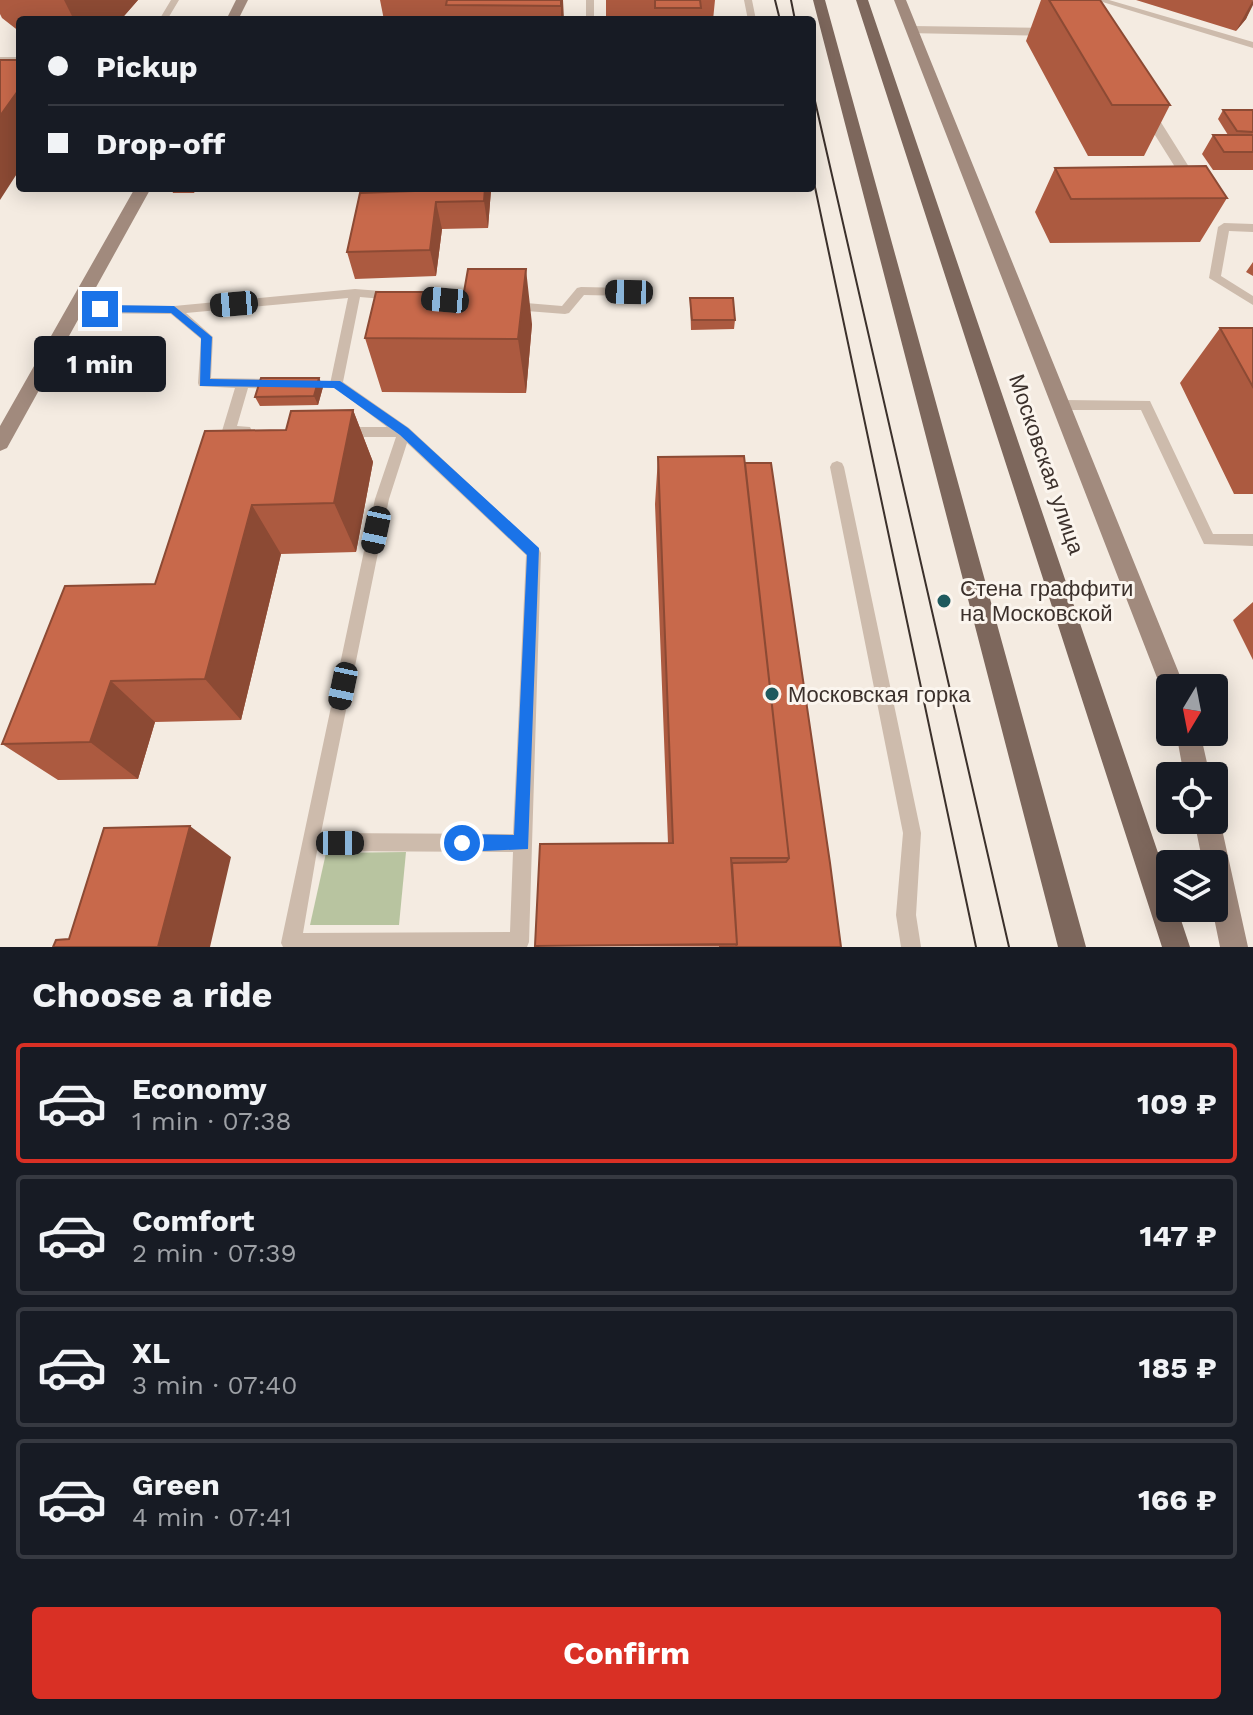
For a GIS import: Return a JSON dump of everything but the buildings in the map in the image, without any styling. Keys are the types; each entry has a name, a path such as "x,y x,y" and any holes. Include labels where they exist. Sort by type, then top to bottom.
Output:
{"main road":[{"path":"819,0 1072,947"},
{"name":"Московская улица","path":"862,0 1176,947"}],"street":[{"name":"Московская улица","path":"900,0 1168,674"},
{"path":"911,30 1067,32"},
{"path":"1141,100 1182,167 1167,167"},
{"path":"0,443 141,192"},
{"path":"1210,834 1234,947"}],"lane":[{"path":"1100,0 1253,45"},
{"path":"1253,228 1224,227 1215,278 1253,301"},
{"path":"505,305 565,310 581,291 629,292"},
{"path":"75,309 174,310 355,293 415,298"},
{"path":"336,384 355,293"},
{"path":"174,310 207,337 204,383 289,384"},
{"path":"320,384 336,384 404,432 534,553 519,942 291,943 382,499 404,432"},
{"path":"242,385 229,431 261,431"},
{"path":"1063,405 1145,405 1209,540 1253,540"},
{"path":"325,432 404,432"},
{"path":"837,467 912,833 906,915 911,947"},
{"path":"310,842 522,843"}],"green space":[{"path":"406,852 399,925 310,925 326,853"}],"tram line":[{"path":"775,0 779,16"},
{"path":"791,0 794,16"},
{"path":"816,105 1009,947"},
{"path":"816,192 976,947"}],"place":[{"name":"Стена граффити на Московской","path":"944,601"},
{"name":"Московская горка","path":"772,694"}],"route":[{"path":"100,309 174,310 207,337 204,383 336,384 404,432 534,553 522,843 462,843"}]}
